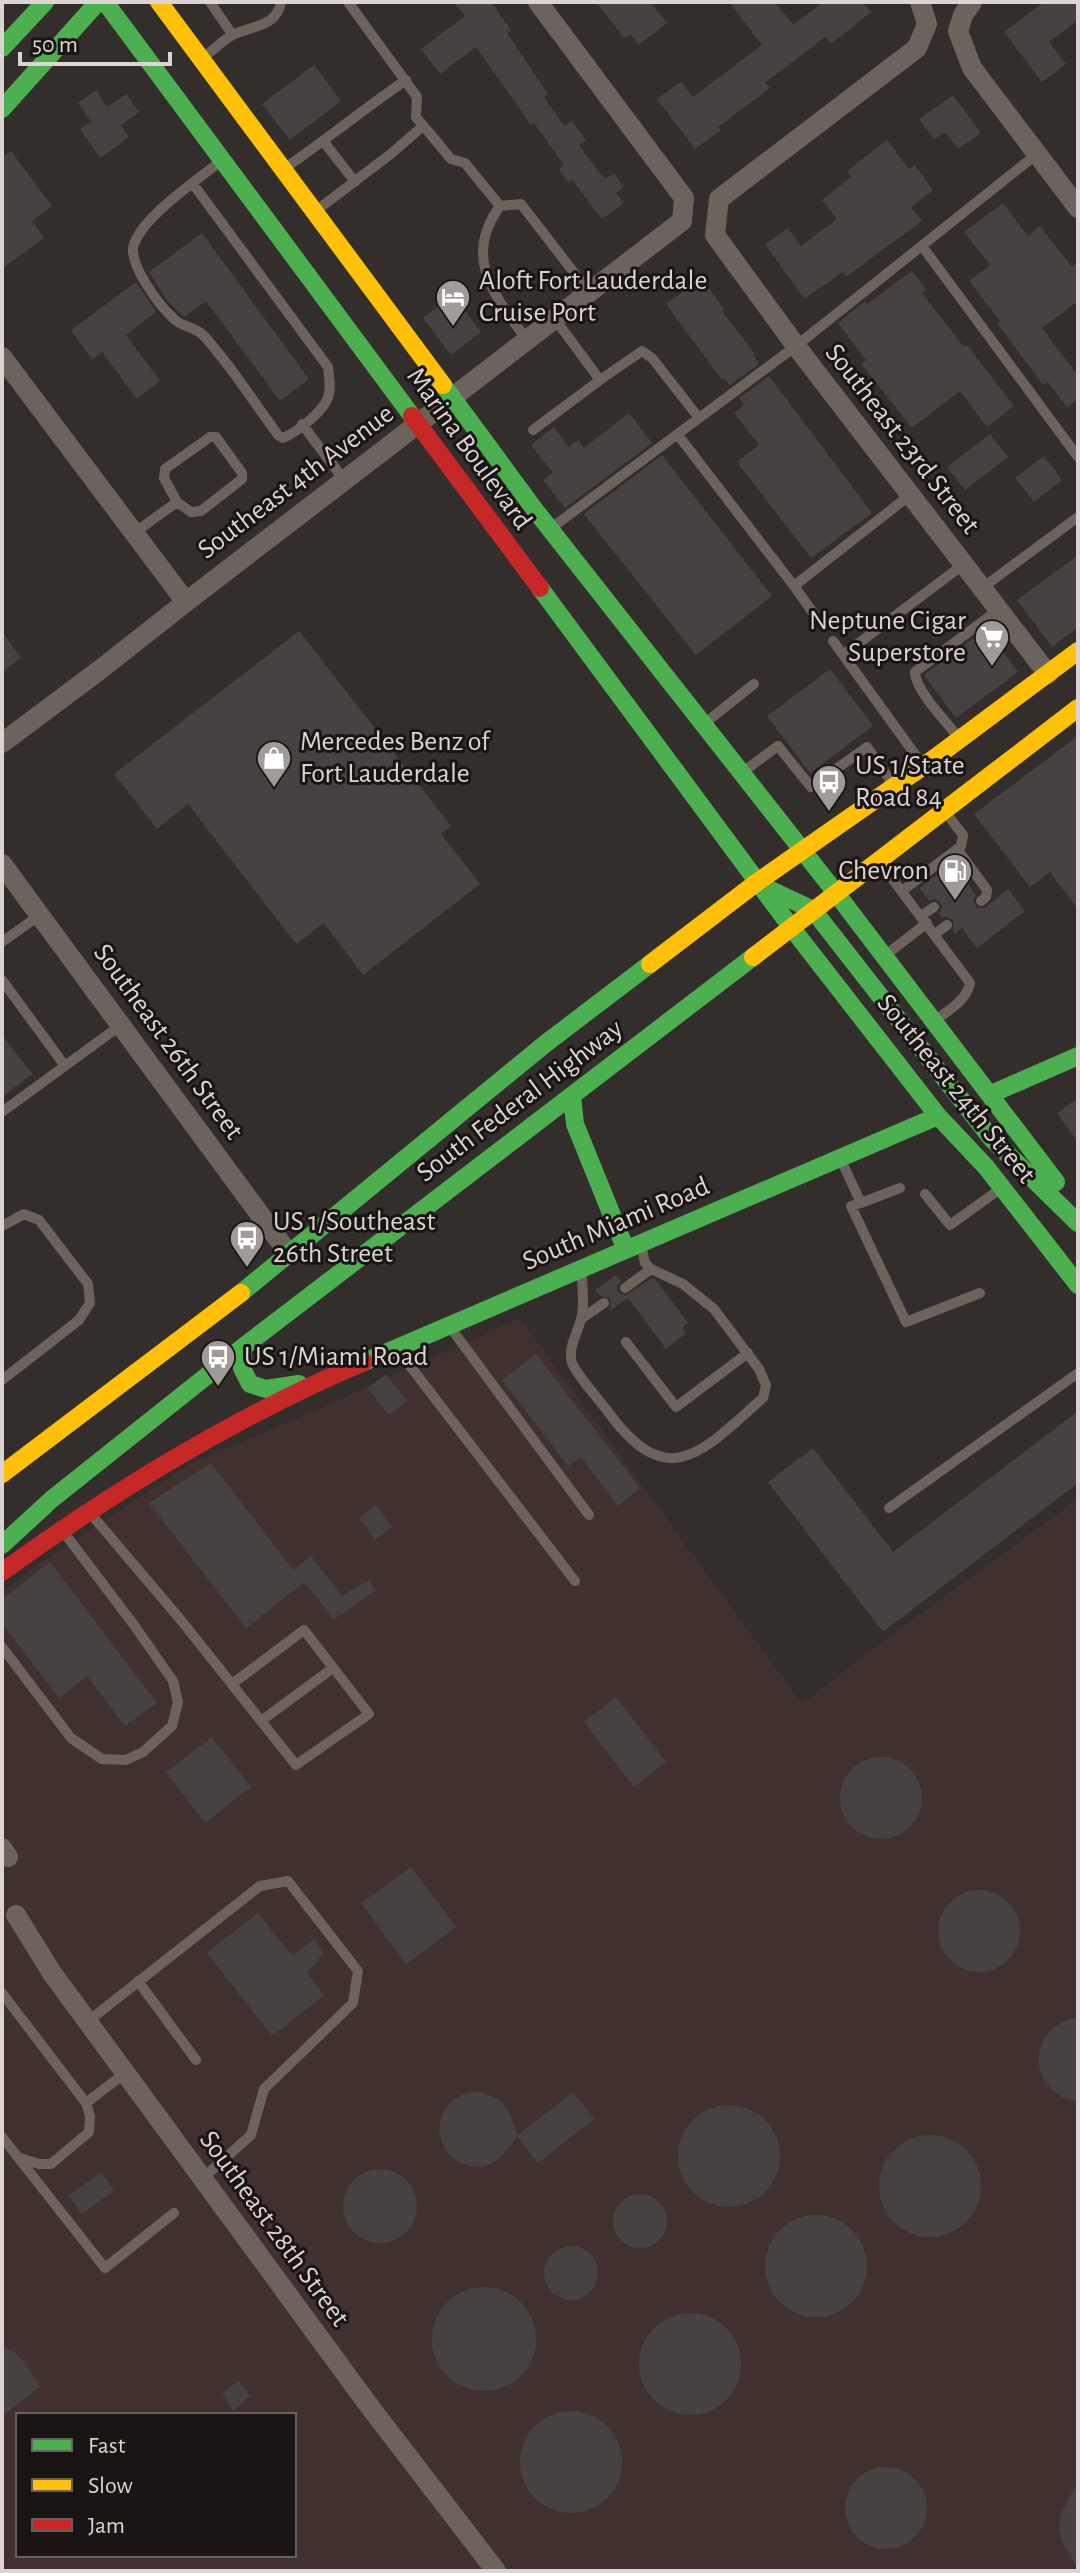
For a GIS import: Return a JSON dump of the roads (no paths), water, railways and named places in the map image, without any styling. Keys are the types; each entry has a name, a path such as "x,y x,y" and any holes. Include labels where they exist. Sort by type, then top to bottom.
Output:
{"main road":[{"path":"2,48 45,2"},
{"path":"2,109 98,2"},
{"name":"Marina Boulevard","path":"105,2 791,927"},
{"name":"Marina Boulevard","path":"159,2 550,529 836,893"},
{"name":"South Federal Highway","path":"2,1474 289,1254 501,1079 756,883 923,766 1078,651"},
{"name":"South Federal Highway","path":"2,1545 52,1499 243,1347 1077,711"},
{"path":"756,883 813,910 991,1138 1078,1223"},
{"name":"Southeast 24th Street","path":"836,893 1078,1212"},
{"name":"Southeast 24th Street","path":"791,927 938,1116 986,1167 1078,1285"},
{"path":"991,1094 1078,1056"},
{"path":"572,1096 575,1124 634,1247"},
{"name":"South Miami Road","path":"2,1572 61,1529 173,1457 316,1382 938,1116"},
{"path":"281,1285 286,1276 289,1254"},
{"path":"243,1347 268,1308"},
{"name":"South Miami Road","path":"243,1347 242,1368 250,1384 266,1389 316,1382"},
{"path":"2,1466 37,1448"}],"street":[{"name":"Southeast 4th Avenue","path":"2,743 682,221 684,198 538,2"},
{"name":"Southeast 23rd Street","path":"920,2 927,24 917,48 719,199 715,235 796,346 1048,674"},
{"path":"967,8 958,31 972,68 1078,208"},
{"path":"2,357 186,602"},
{"name":"Southeast 26th Street","path":"2,864 289,1254"},
{"name":"Southeast 28th Street","path":"16,1915 87,2022 370,2407 496,2571"}],"lane":[{"path":"210,2 232,34"},
{"path":"202,59 232,34 266,23 280,9 281,2"},
{"path":"348,2 417,97 416,117 451,159 465,163 500,206"},
{"path":"283,169 406,80"},
{"path":"315,211 423,126"},
{"path":"324,142 355,182"},
{"path":"550,529 796,346 1037,154"},
{"path":"193,184 328,367 330,387 327,399 283,438 203,334 175,321 137,269 133,255 134,243 148,223 193,184 222,160"},
{"path":"527,340 501,304 482,264 487,224 500,206 521,204 589,292"},
{"path":"922,246 1078,457"},
{"path":"555,319 600,380"},
{"path":"533,430 642,351 652,358 699,418"},
{"path":"302,424 344,480"},
{"path":"678,435 814,614"},
{"path":"210,437 216,437 242,473 242,479 201,511 191,512 177,502 164,478 165,469 210,437"},
{"path":"794,586 910,495"},
{"path":"134,533 177,502"},
{"path":"982,588 1078,517"},
{"path":"843,655 964,564"},
{"path":"960,739 921,689 915,672 998,610"},
{"path":"833,641 923,766"},
{"path":"705,724 754,684"},
{"path":"742,772 778,746 811,787 867,747 894,786"},
{"path":"902,891 961,846 963,835 944,810"},
{"path":"957,849 971,878 987,890 986,897 981,901"},
{"path":"878,860 970,983 963,999 935,1021"},
{"path":"885,956 934,907"},
{"path":"2,942 40,915"},
{"path":"935,934 947,925"},
{"path":"2,980 65,1066"},
{"path":"2,1112 121,1025"},
{"path":"841,1158 861,1203"},
{"path":"900,1188 851,1206 906,1322 980,1293"},
{"path":"925,1194 950,1225 1002,1188"},
{"path":"2,1226 24,1214 39,1220 88,1284 90,1303 79,1320 2,1380"},
{"path":"580,1269 583,1298 581,1319 572,1347 572,1362 619,1426 640,1445 658,1455 681,1459 703,1450 763,1398 766,1385 759,1369 714,1309 683,1284 651,1269 634,1247"},
{"path":"625,1288 651,1269"},
{"path":"581,1319 604,1303"},
{"path":"449,1325 589,1515"},
{"path":"626,1342 676,1407 748,1353"},
{"path":"396,1348 575,1581"},
{"path":"889,1508 1078,1373"},
{"path":"89,1511 296,1765 369,1714 304,1630 232,1684"},
{"path":"2,1647 71,1738 102,1759 126,1760 143,1752 172,1726 178,1702 173,1681 61,1529"},
{"path":"261,1721 333,1668"},
{"path":"87,2022 260,1886 288,1881 358,1971 353,2003 264,2089 251,2135 202,2179"},
{"path":"138,1981 196,2060"},
{"path":"2,1993 86,2103 90,2116 89,2132 51,2164 39,2164 18,2157"},
{"path":"86,2103 125,2073"},
{"path":"2,2137 105,2268 174,2213"}],"place":[{"name":"Aloft Fort Lauderdale Cruise Port","path":"453,328"},
{"name":"Neptune Cigar Superstore","path":"992,668"},
{"name":"Mercedes Benz of Fort Lauderdale","path":"274,789"},
{"name":"US 1/State Road 84","path":"829,813"},
{"name":"Chevron","path":"955,902"},
{"name":"US 1/Southeast 26th Street","path":"247,1269"},
{"name":"US 1/Miami Road","path":"218,1388"}]}
